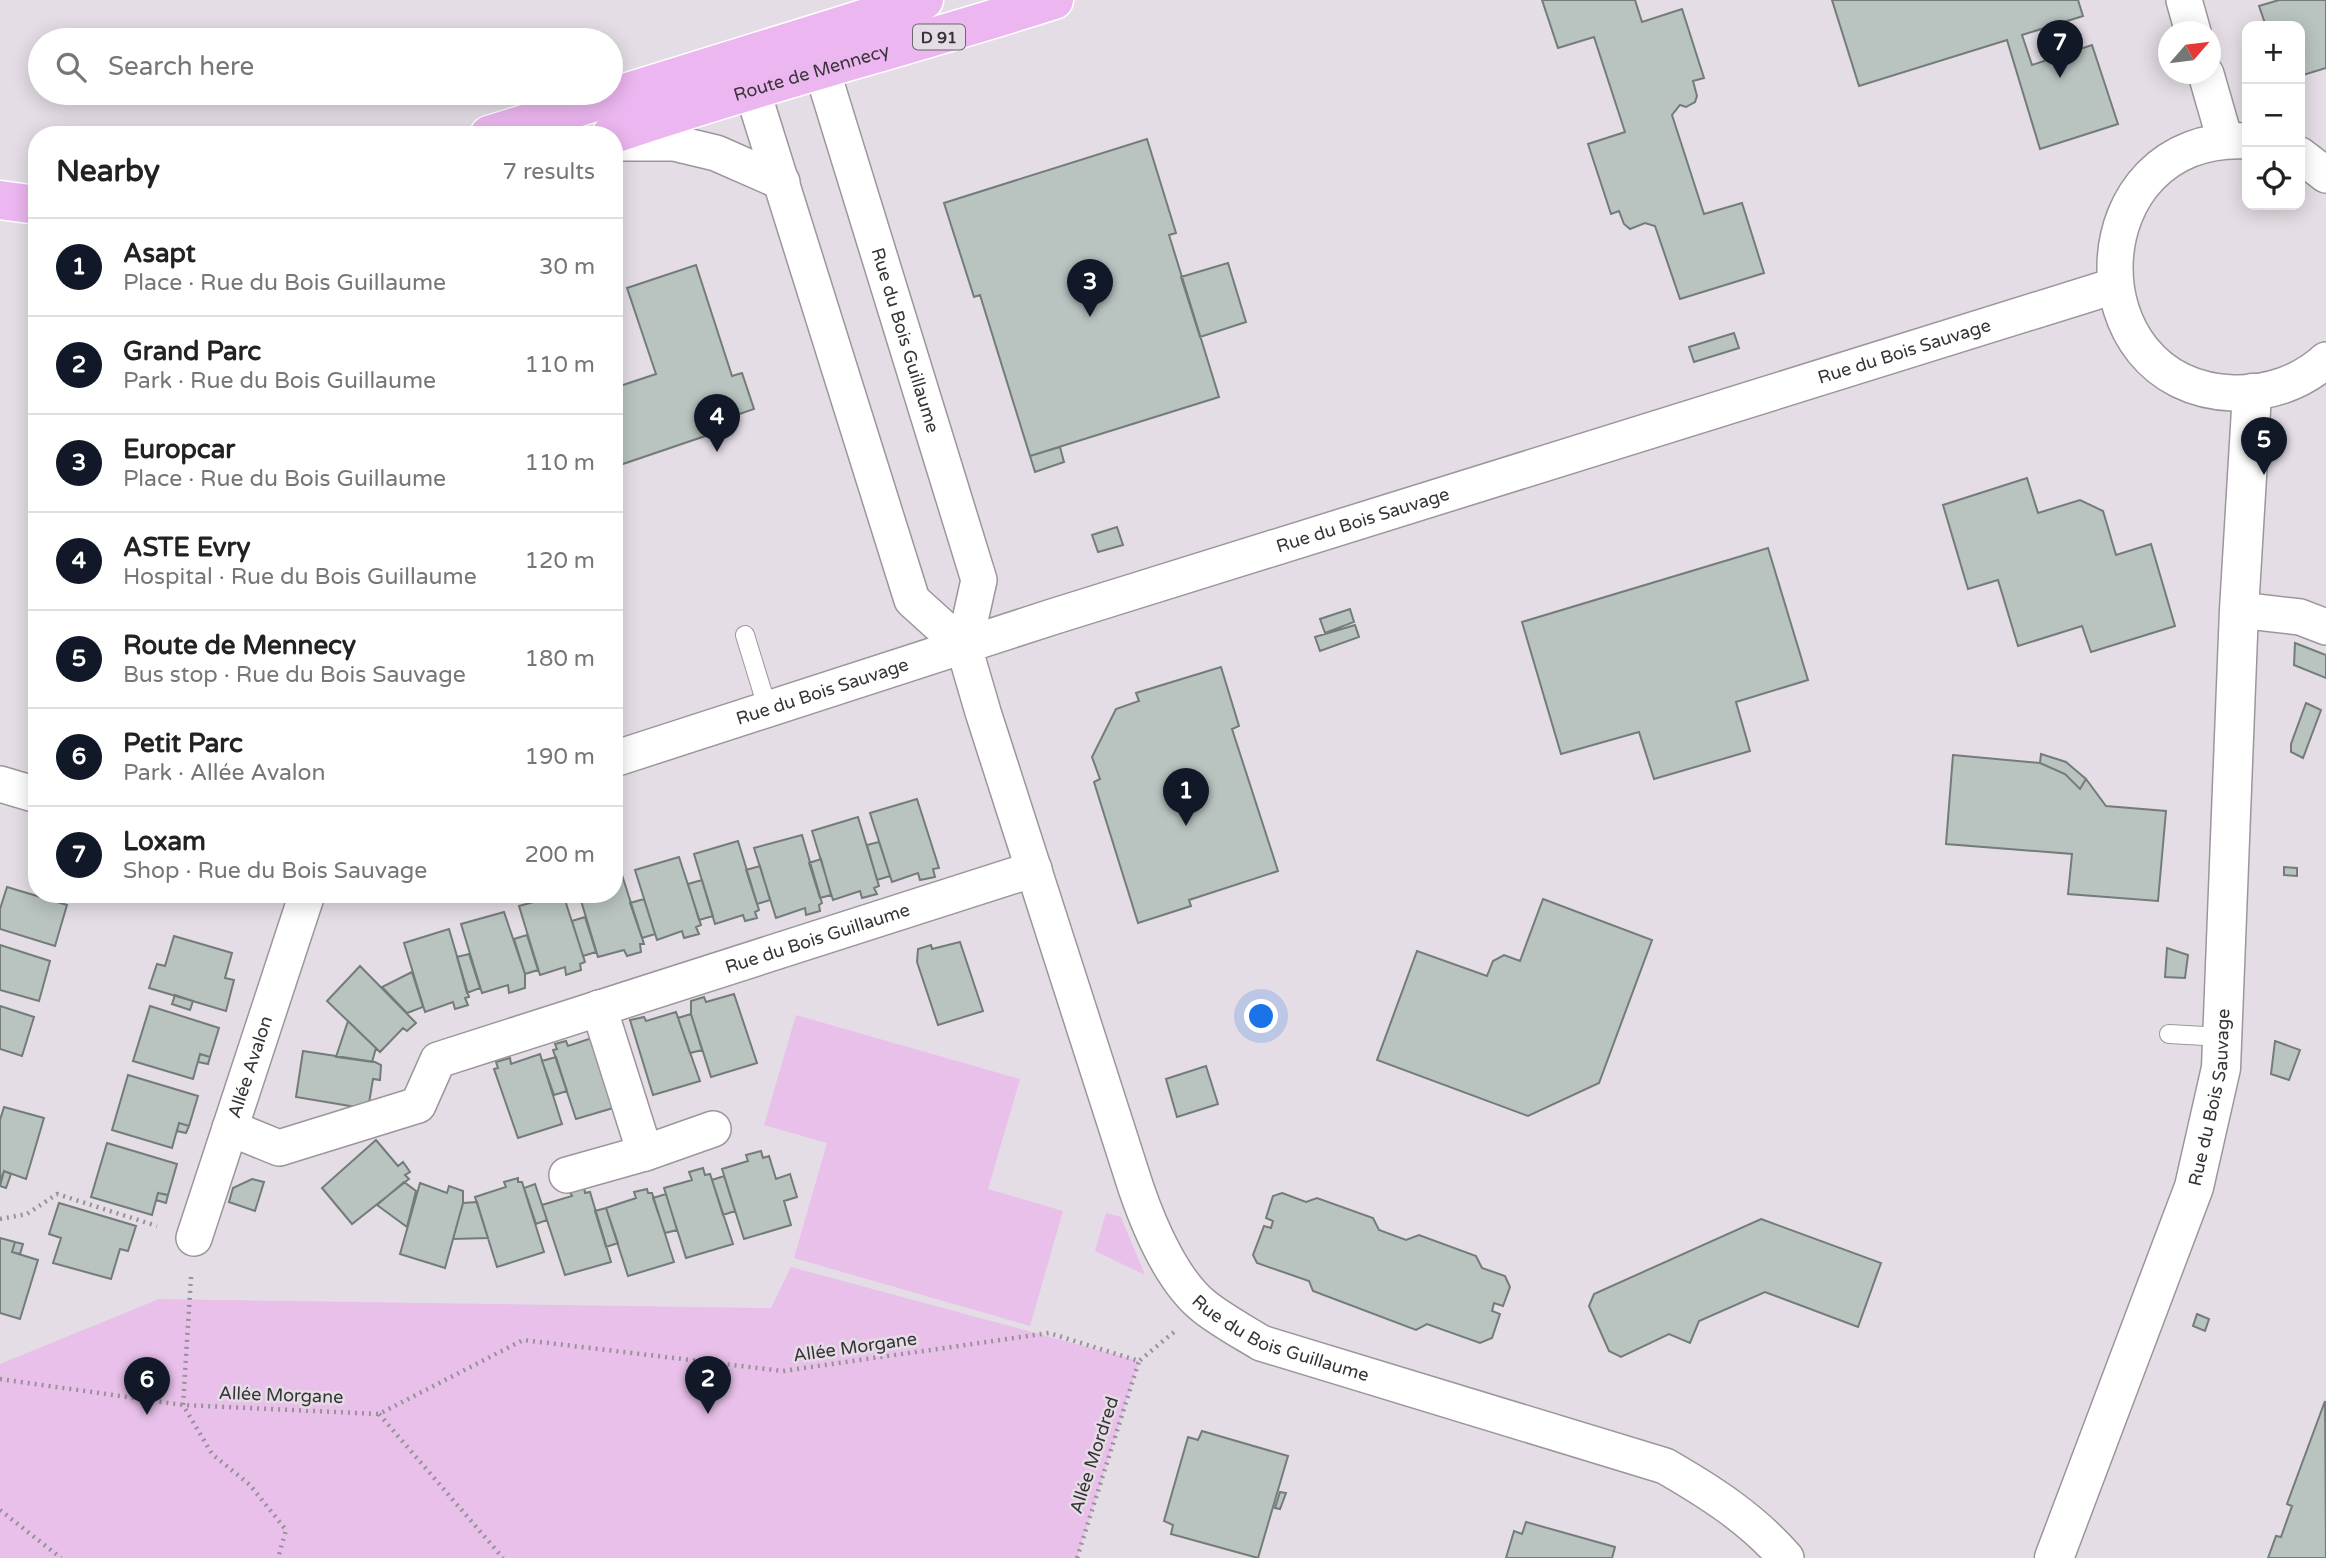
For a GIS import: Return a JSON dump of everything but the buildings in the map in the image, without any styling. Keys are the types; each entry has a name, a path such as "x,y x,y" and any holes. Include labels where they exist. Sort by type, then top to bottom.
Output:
{"main road":[{"name":"Route de Mennecy","path":"623,131 701,104 811,36 924,0"},
{"name":"Route de Mennecy","path":"623,103 748,74 822,72 1054,0"},
{"name":"Route de Mennecy","path":"527,126 616,105"},
{"name":"Rue du Bois Sauvage","path":"2054,1558 2193,1186 2221,1068 2239,610 2252,393"}],"street":[{"path":"2184,0 2190,21"},
{"name":"Rue du Bois Guillaume","path":"811,36 979,580 964,647 1148,1223 1168,1261 1204,1306 1261,1343 1665,1466 1720,1497 1769,1539 1786,1558"},
{"path":"748,74 912,600 964,647"},
{"path":"2210,84 2236,141 2186,151 2152,174 2127,207 2114,246 2114,286 2123,317 2134,336 2162,367 2200,386 2221,392 2252,393 2291,383 2326,359"},
{"path":"623,143 674,143 716,153 782,182"},
{"path":"2305,159 2326,175"},
{"name":"Rue du Bois Sauvage","path":"623,756 2114,286"},
{"path":"2239,610 2300,617 2326,627"},
{"path":"0,784 28,792"},
{"name":"Rue du Bois Guillaume","path":"230,1128 279,1148 418,1105 438,1060 1034,869"},
{"name":"Allée Avalon","path":"194,1238 304,903"},
{"path":"599,1008 645,1153"},
{"path":"567,1175 645,1153 713,1129"}],"lane":[{"path":"745,635 768,710"},
{"path":"2169,1034 2222,1037"}],"path":[{"path":"0,1219 27,1214 57,1194 194,1238 183,1405 212,1454 250,1485 286,1530 278,1558"},
{"path":"1139,1361 1204,1306"},
{"name":"Allée Morgane","path":"0,1379 183,1405 379,1413 523,1340 783,1371 1049,1333 1139,1361"},
{"name":"Allée Mordred","path":"1077,1558 1139,1361"},
{"path":"379,1413 503,1558"},
{"path":"0,1510 61,1558"}],"shaded area":[{"path":"796,1015 1020,1079 988,1189 1063,1211 1030,1326 794,1258 827,1143 764,1125"},
{"path":"1106,1213 1121,1217 1145,1275 1095,1251"},
{"path":"791,1267 1139,1361 1077,1558 0,1558 0,1364 159,1299 771,1308"}],"place":[{"name":"Loxam","path":"2060,78"},
{"name":"Europcar","path":"1090,317"},
{"name":"ASTE Evry","path":"717,452"},
{"name":"Route de Mennecy","path":"2264,475"},
{"name":"Asapt","path":"1186,826"},
{"name":"Grand Parc","path":"708,1414"},
{"name":"Petit Parc","path":"147,1415"}]}
